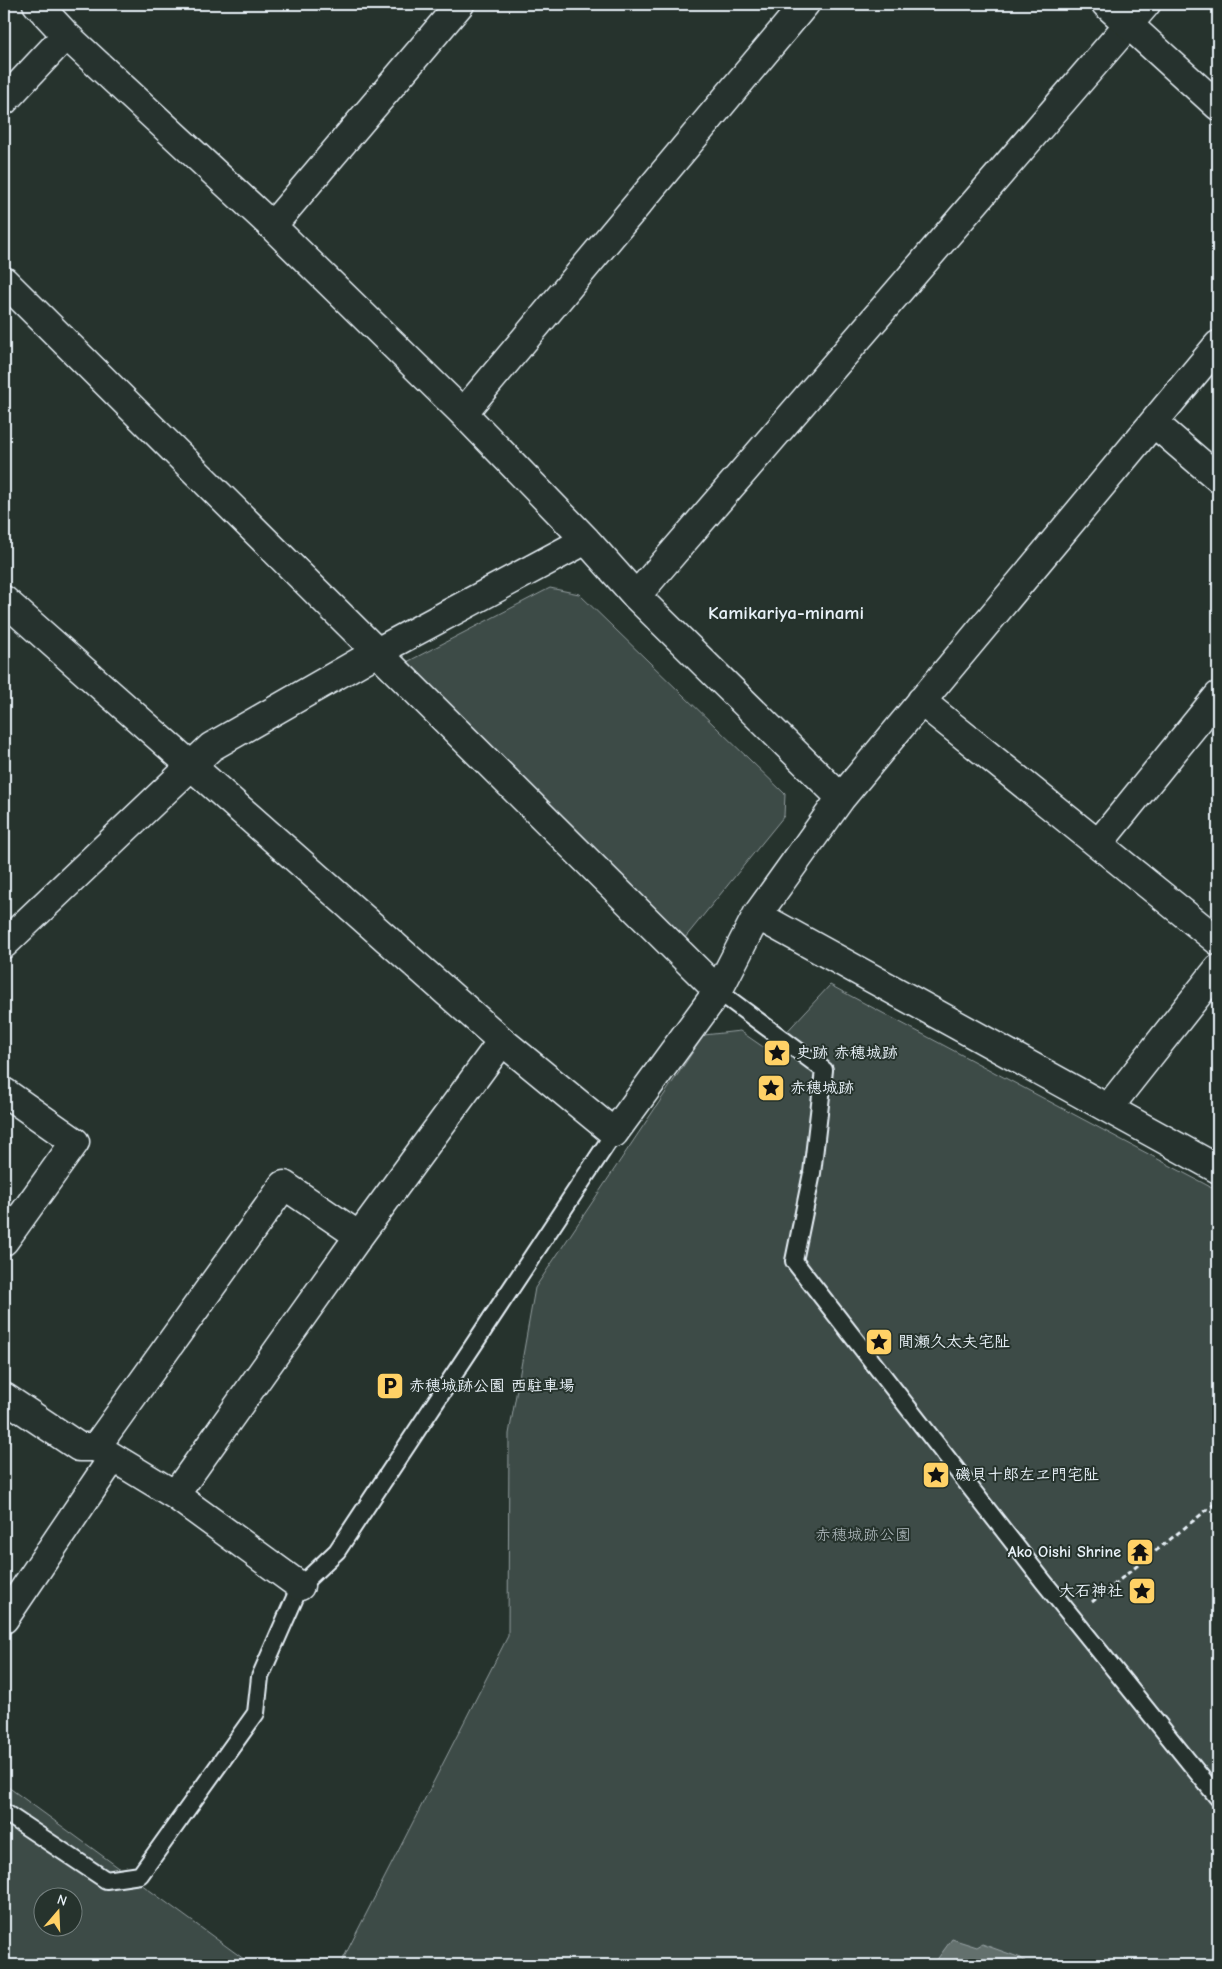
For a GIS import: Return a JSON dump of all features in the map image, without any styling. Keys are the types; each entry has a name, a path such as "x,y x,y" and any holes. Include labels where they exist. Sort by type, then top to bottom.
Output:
{"street":[{"path":"37,4 66,35 272,226 463,413 586,540 636,596 841,798"},
{"path":"272,226 460,4"},
{"path":"463,413 805,4"},
{"path":"1106,4 1218,106"},
{"path":"636,596 1146,4"},
{"path":"4,100 66,35"},
{"path":"4,281 718,991"},
{"path":"4,600 502,1040 614,1133 718,991 757,915 841,798 1218,345"},
{"path":"1154,423 1218,478"},
{"path":"4,944 210,747 377,652 586,540"},
{"path":"1098,844 1218,696"},
{"path":"921,701 1218,941"},
{"path":"757,915 1109,1107 1218,1169"},
{"path":"1109,1107 1218,969"},
{"path":"175,1495 359,1236 502,1040"},
{"path":"4,1092 75,1142 4,1241"},
{"path":"4,1619 104,1453 284,1185 359,1236"},
{"path":"4,1397 79,1447 104,1453 175,1495 300,1586"}],"lane":[{"path":"718,991 824,1070 812,1172 794,1261 1072,1617 1218,1798"},
{"path":"4,1812 106,1880 140,1875 256,1713 260,1678 300,1586 336,1551 614,1133"}],"path":[{"path":"848,1055 852,1049"},
{"path":"1072,1617 1218,1501"}],"green space":[{"path":"550,588 579,594 785,794 784,816 684,939 405,663"},
{"name":"赤穂城跡公園","path":"830,985 1218,1191 1218,1965 340,1965 508,1636 509,1434 535,1288 704,1035 740,1031 769,1051"},
{"path":"4,1784 252,1965 4,1965"}],"shaded area":[{"path":"952,1939 977,1947 982,1944 1021,1958 1029,1965 933,1965"}],"place":[{"name":"史跡 赤穂城跡","path":"777,1053"},
{"name":"赤穂城跡","path":"771,1088"},
{"name":"間瀬久太夫宅阯","path":"879,1342"},
{"name":"赤穂城跡公園 西駐車場","path":"390,1386"},
{"name":"磯貝十郎左ヱ門宅阯","path":"936,1475"},
{"name":"Ako Oishi Shrine","path":"1140,1552"},
{"name":"大石神社","path":"1142,1591"}],"district":[{"name":"Kamikariya-minami","path":"786,613"}]}
